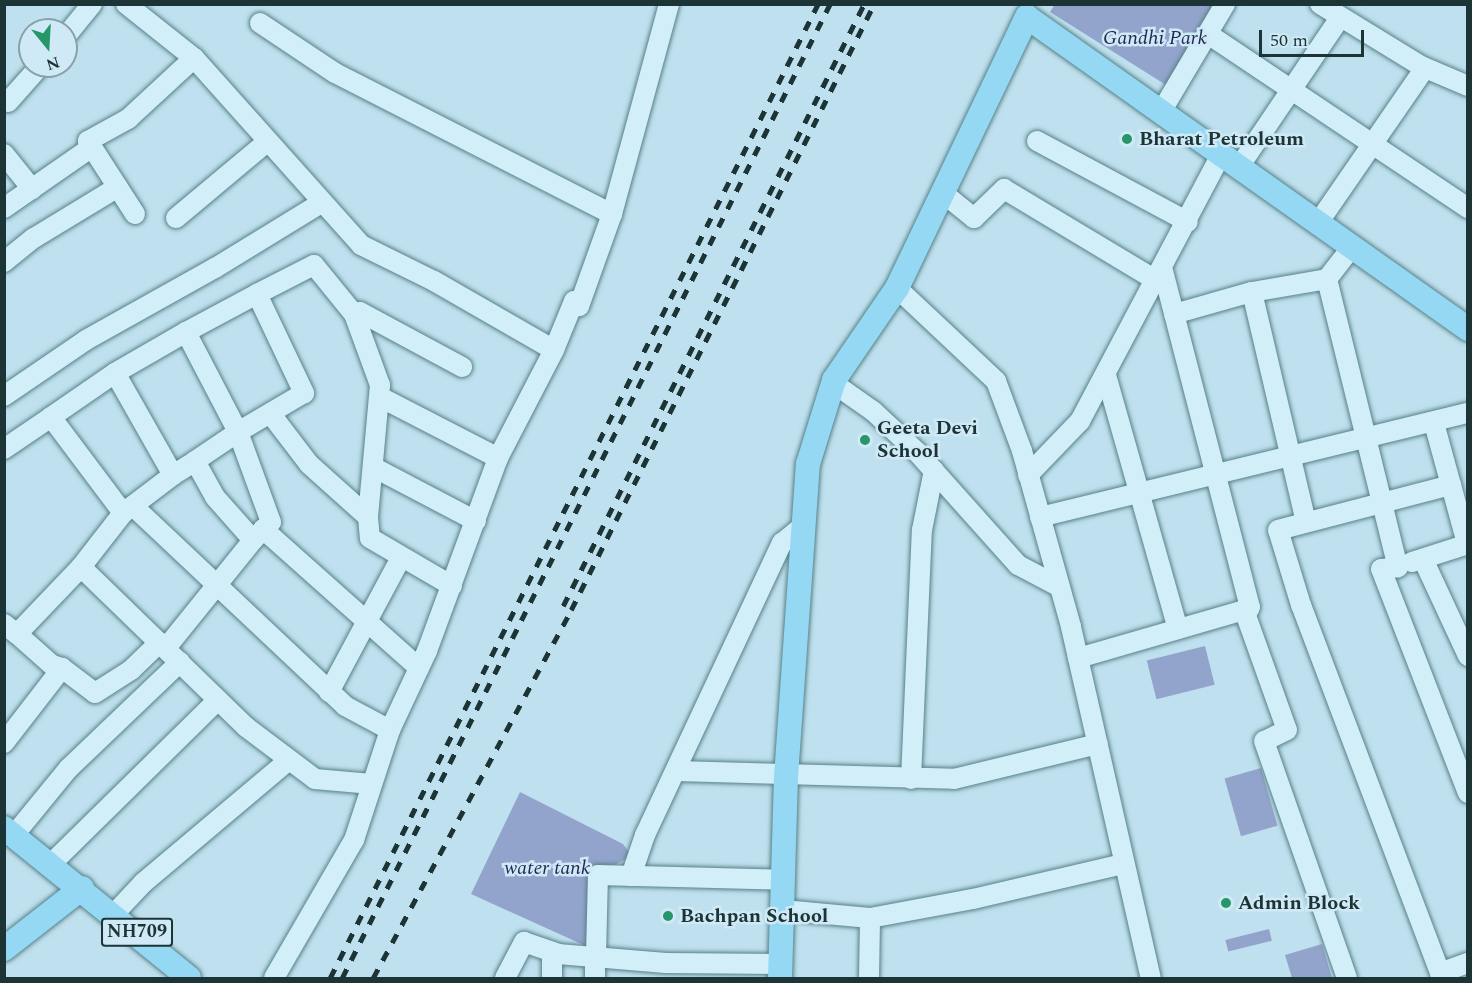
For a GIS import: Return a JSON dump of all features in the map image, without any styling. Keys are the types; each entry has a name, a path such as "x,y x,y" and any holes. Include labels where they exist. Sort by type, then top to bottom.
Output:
{"main road":[{"path":"781,971 786,777 808,464 833,383 897,288 1031,11 1161,112 1467,329"},
{"path":"4,949 82,888 9,831"},
{"name":"NH709","path":"82,888 189,978"}],"street":[{"path":"78,21 92,4"},
{"path":"126,4 194,58 361,245 434,281 554,350"},
{"path":"274,978 354,840 390,730 419,668 452,586 498,458 554,350 574,301 579,306 612,214 669,4"},
{"path":"1161,112 1225,4"},
{"path":"1320,4 1425,68 1467,86"},
{"path":"1028,475 1080,421 1188,222 1230,161 1292,88 1340,18"},
{"path":"260,23 335,73 612,214"},
{"path":"1208,34 1292,88 1467,208"},
{"path":"135,214 88,141 128,119 194,58"},
{"path":"1318,223 1425,68"},
{"path":"8,102 29,78"},
{"path":"1037,141 1188,222"},
{"path":"176,218 267,142"},
{"path":"4,208 92,147"},
{"path":"4,154 32,189"},
{"path":"4,262 34,238 118,187"},
{"path":"943,192 974,218 1004,189 1160,276 1174,314 1250,606 1245,615"},
{"path":"4,396 86,340 215,268 321,202"},
{"path":"1174,314 1252,292 1327,279 1352,247"},
{"path":"4,449 115,373 186,332 314,265 354,314 380,385 375,468 368,517 369,538 452,586"},
{"path":"1327,279 1398,567"},
{"path":"897,288 996,381 1028,475 1060,587 1151,978"},
{"path":"1252,292 1306,522"},
{"path":"186,332 238,432 270,522 163,645 131,670 95,693 63,668 52,665 11,629 81,567 128,509 173,475 238,432 304,393 257,294"},
{"path":"354,314 360,312 462,367"},
{"path":"115,373 173,475"},
{"path":"1106,375 1178,629"},
{"path":"833,383 873,411 934,470 1018,565 1060,587"},
{"path":"380,397 498,458"},
{"path":"270,413 309,464 368,517"},
{"path":"1040,517 1140,496 1467,413"},
{"path":"51,417 128,509 214,584 345,706 390,730"},
{"path":"1434,423 1467,544 1398,567 1381,569 1461,756 1467,793"},
{"path":"195,461 215,497 258,535 369,623 419,668"},
{"path":"375,468 476,521"},
{"path":"911,779 922,530 934,470"},
{"path":"1451,485 1381,501 1278,530 1301,605 1441,976 1467,963"},
{"path":"631,876 676,771 782,543 804,525"},
{"path":"329,692 369,623 401,558"},
{"path":"1423,559 1467,656"},
{"path":"81,567 246,727 289,760 315,779 372,784"},
{"path":"1078,658 1244,610 1287,730 1264,741 1347,978"},
{"path":"9,831 68,770 180,662"},
{"path":"4,743 63,668"},
{"path":"51,864 218,700"},
{"path":"676,771 786,777 954,779 1098,744"},
{"path":"114,914 143,883 289,760"},
{"path":"783,910 870,918 973,899 1123,864"},
{"path":"595,978 598,875 783,880"},
{"path":"869,978 870,918"},
{"path":"505,978 524,942 552,952 595,956 672,970 781,971"},
{"path":"552,952 552,978"}],"green space":[{"name":"Gandhi Park","path":"1055,4 1220,5 1166,85 1050,12"},
{"path":"1205,646 1215,685 1156,699 1147,661"},
{"path":"1261,768 1278,826 1241,836 1224,778"},
{"name":"water tank","path":"520,792 623,844 632,856 603,871 588,947 471,894"},
{"path":"1269,929 1272,941 1228,952 1225,940"},
{"path":"1322,944 1332,978 1292,978 1285,955"}],"railway":[{"path":"330,978 818,4"},
{"path":"342,978 830,4"},
{"path":"563,606 864,4"},
{"path":"373,978 571,610 874,4"}],"place":[{"name":"Bharat Petroleum","path":"1127,139"},
{"name":"Geeta Devi School","path":"865,440"},
{"name":"Admin Block","path":"1226,903"},
{"name":"Bachpan School","path":"668,916"}]}
